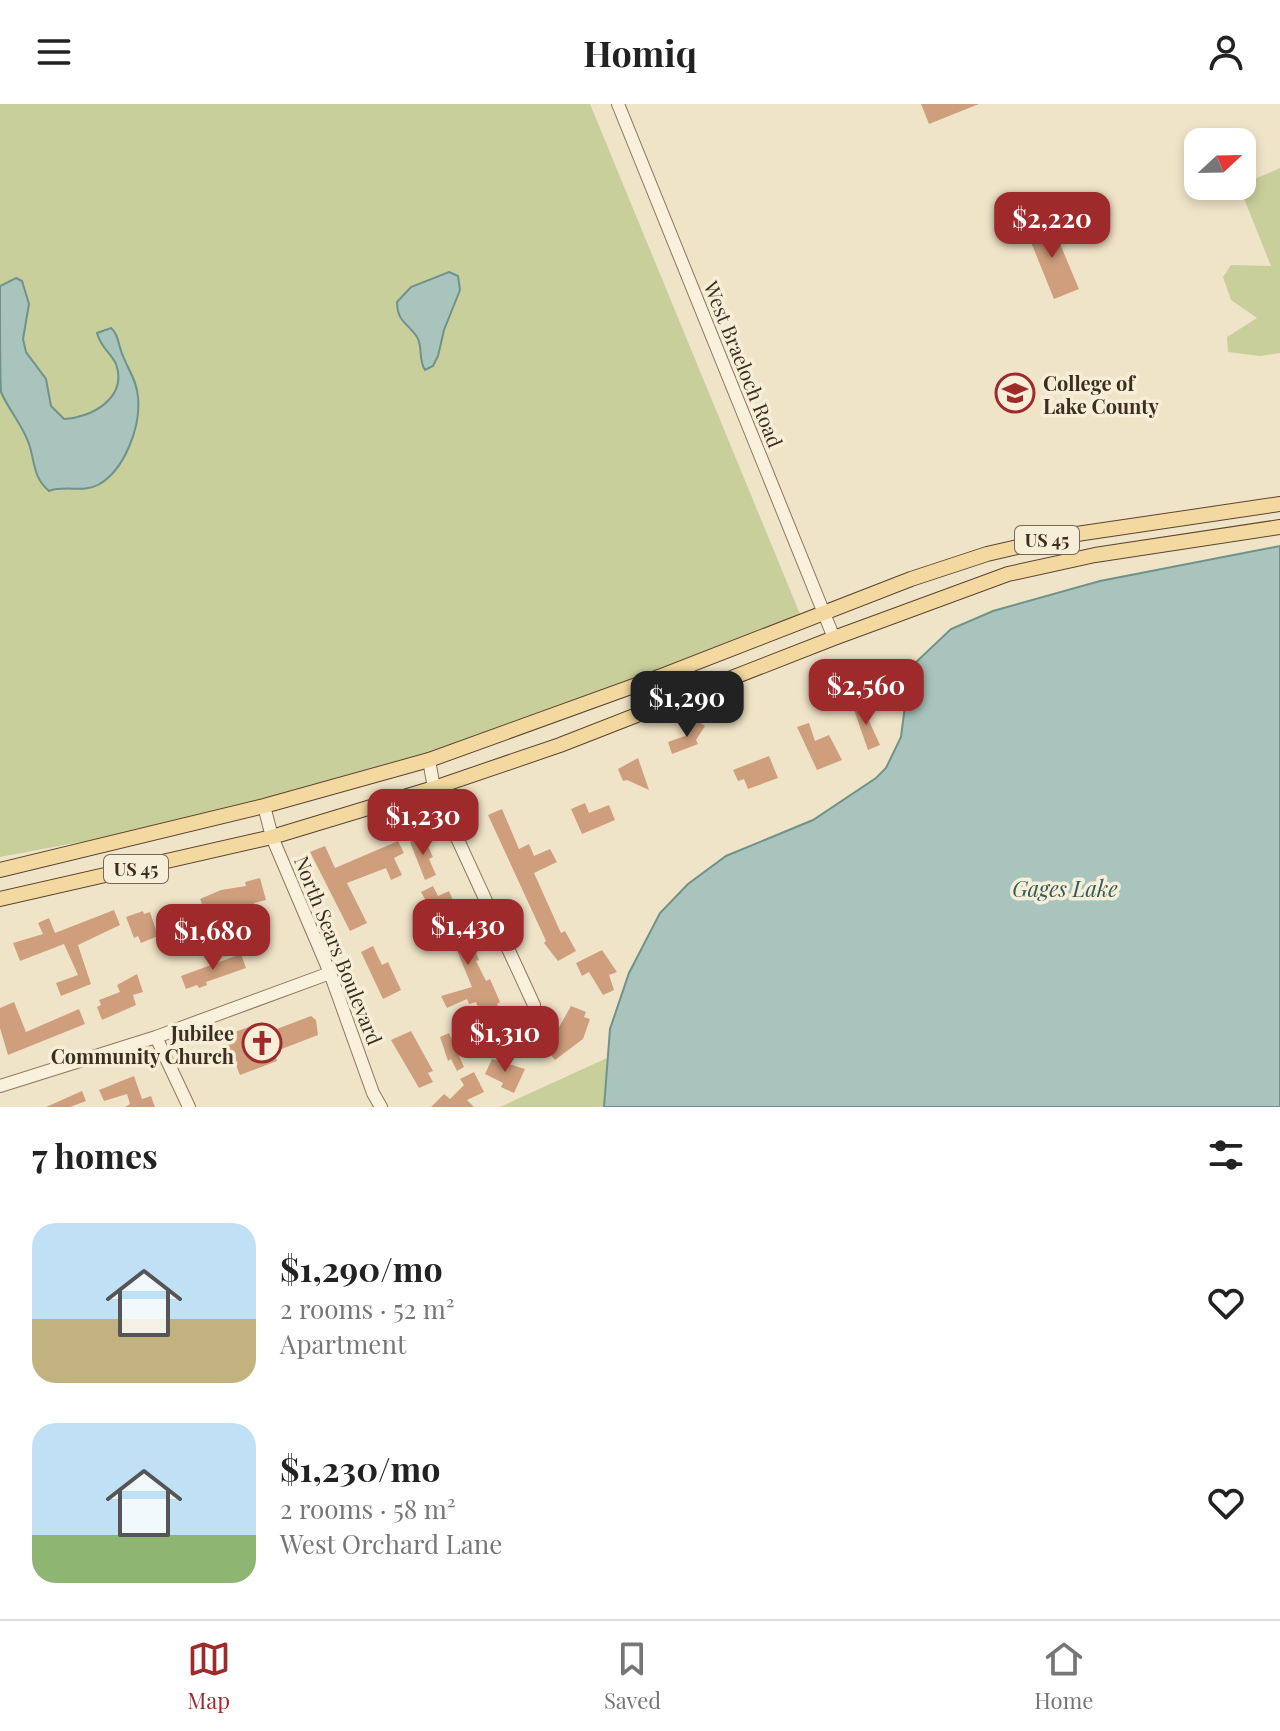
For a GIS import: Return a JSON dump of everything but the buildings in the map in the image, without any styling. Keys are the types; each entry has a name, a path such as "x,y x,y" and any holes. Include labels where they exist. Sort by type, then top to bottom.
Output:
{"main road":[{"name":"US 45","path":"0,870 264,806 429,760 987,554 1070,535 1280,504"},
{"name":"US 45","path":"0,899 272,837 434,788 560,745 1008,574 1095,555 1280,527"}],"street":[{"name":"West Braeloch Road","path":"621,105 834,638"},
{"path":"429,760 434,788 534,1005"},
{"name":"North Sears Boulevard","path":"264,806 272,837 330,973 373,1093 381,1107"},
{"path":"0,1086 156,1037 330,973"},
{"path":"156,1037 189,1107"}],"green space":[{"path":"0,104 590,104 800,614 416,762 246,811 0,857"},
{"path":"1280,168 1280,353 1260,356 1228,352 1227,337 1257,318 1231,300 1223,277 1231,265 1271,266 1245,200 1256,200 1256,179"},
{"path":"607,1058 604,1107 500,1107"}],"water":[{"path":"449,272 458,276 460,290 444,330 438,356 433,366 425,370 419,341 401,318 397,302 411,287"},
{"path":"16,278 22,281 29,304 23,339 26,352 46,379 51,406 64,419 85,415 105,404 112,396 117,387 116,364 97,333 111,328 117,337 137,391 137,421 123,458 108,478 98,485 49,491 40,481 27,439 1,392 0,286"},
{"name":"Gages Lake","path":"1280,546 1280,1107 604,1107 610,1029 629,973 660,913 688,884 726,856 813,820 876,778 886,768 901,737 909,675 914,664 951,629 993,611 1100,581"}],"place":[{"name":"College of Lake County","path":"1015,393"},
{"name":"Jubilee Community Church","path":"262,1043"}]}
